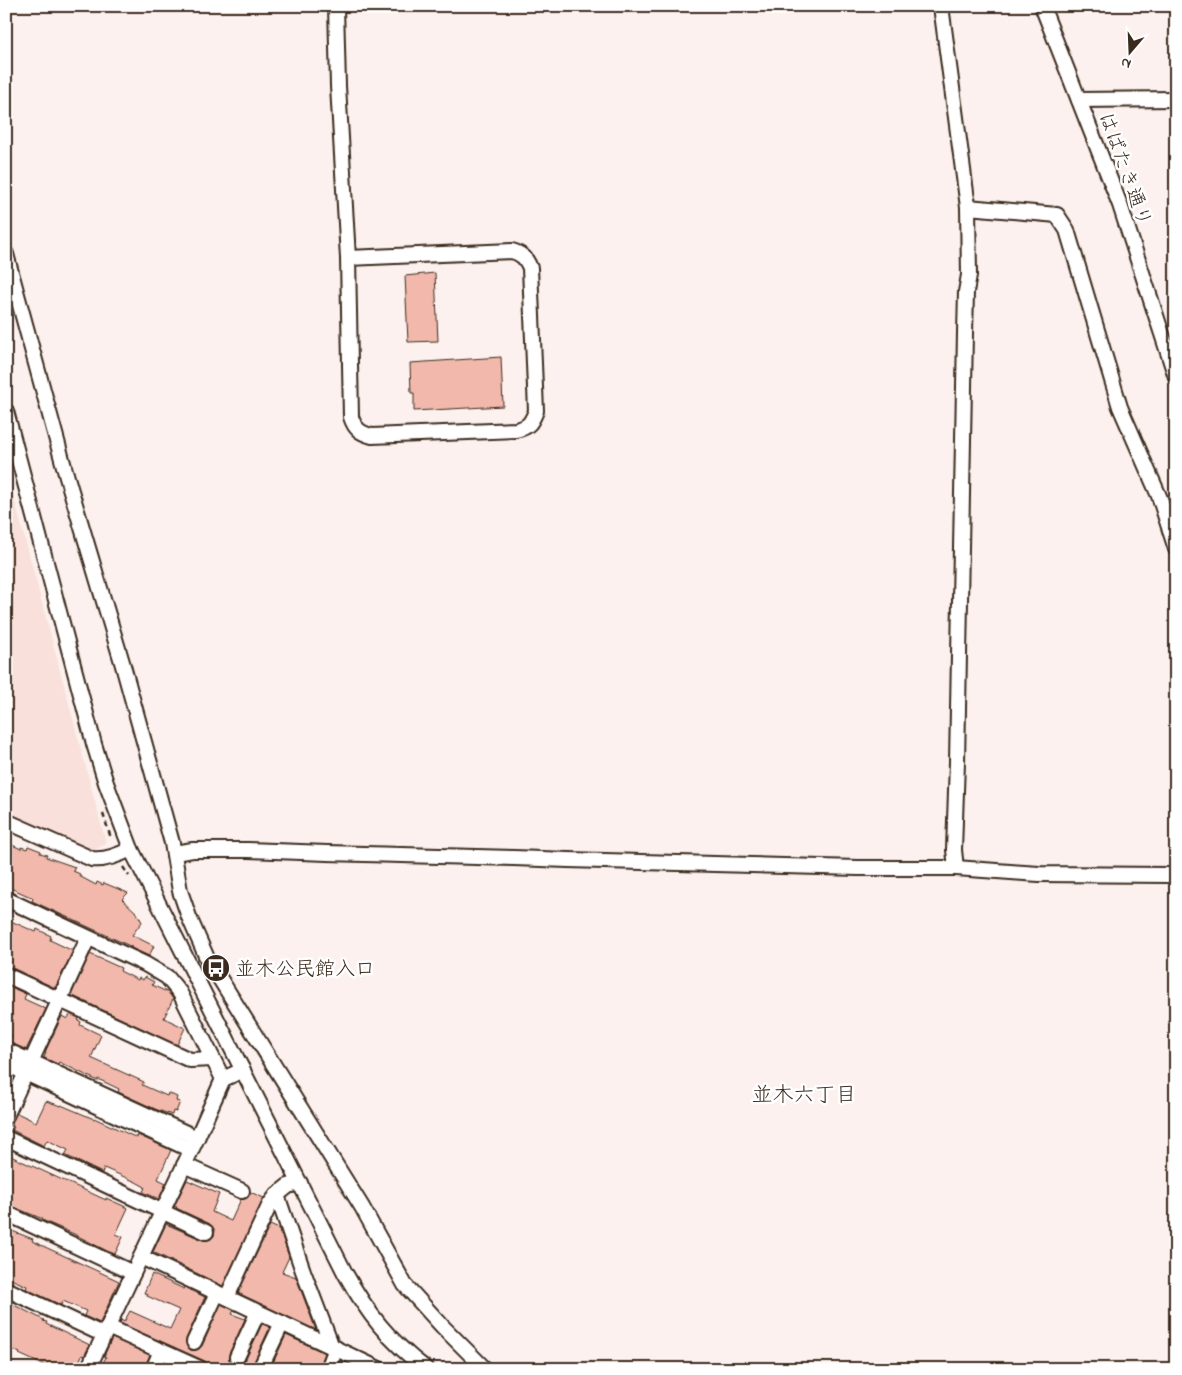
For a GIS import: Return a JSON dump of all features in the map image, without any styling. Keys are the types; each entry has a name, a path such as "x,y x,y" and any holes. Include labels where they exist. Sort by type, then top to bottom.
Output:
{"street":[{"path":"336,6 338,86 348,258 351,417 355,427 362,434 372,436 526,428 532,421 536,411 530,268 526,259 512,251 348,258"},
{"path":"941,6 968,207 969,275 966,292 954,850 956,868"},
{"name":"はばたき通り","path":"1042,6 1120,205 1176,377"},
{"path":"1078,100 1176,99"},
{"path":"968,207 1058,215 1067,230 1120,407 1159,496 1176,549"},
{"path":"6,254 63,465 122,662 174,852 180,891 189,917 208,958 362,1207 405,1285 485,1369"},
{"path":"6,412 94,744 106,783 131,849 358,1296 385,1333 426,1369"},
{"path":"6,820 92,859 107,858 131,849"},
{"path":"174,852 248,850 858,868 956,868 1039,874 1169,875"},
{"path":"6,899 145,964 167,977 180,993 223,1079"},
{"path":"6,1116 88,938"},
{"path":"6,975 190,1060 213,1059"},
{"path":"6,1050 29,1067 194,1144"},
{"path":"6,1064 29,1067"},
{"path":"88,1369 223,1079 243,1070"},
{"path":"6,1138 206,1232"},
{"path":"184,1165 242,1191"},
{"path":"194,1342 222,1295 270,1204 288,1186 300,1182"},
{"path":"277,1195 303,1271 334,1347 328,1369"},
{"path":"6,1213 134,1273"},
{"path":"141,1257 379,1369"},
{"path":"6,1289 201,1369"},
{"path":"237,1357 258,1312"},
{"path":"260,1369 282,1323"},
{"path":"153,1369 161,1351"}],"shaded area":[{"path":"6,468 106,843 93,851 6,812"}],"building":[{"path":"435,273 438,341 408,342 405,276"},
{"path":"501,357 503,406 414,411 410,363"},
{"path":"6,842 21,849 21,847 27,849 28,846 41,851 40,853 47,855 46,857 75,867 73,871 96,885 97,882 103,885 104,883 128,893 122,899 137,913 142,922 132,935 154,946 149,956 32,901 33,898 6,886"},
{"path":"6,919 36,932 37,929 51,936 50,940 73,951 55,988 6,965"},
{"path":"90,954 121,968 120,971 138,980 139,978 143,980 145,977 154,982 152,985 169,993 173,999 164,1018 185,1028 177,1045 71,995"},
{"path":"6,985 26,994 24,999 46,1009 26,1050 9,1042 12,1036 6,1033 6,1022 11,1012 6,1010"},
{"path":"71,1014 79,1018 80,1025 101,1035 91,1058 144,1082 142,1085 167,1096 168,1093 177,1097 176,1101 180,1102 176,1112 173,1111 172,1115 155,1109 118,1092 119,1089 98,1079 98,1081 59,1062 58,1064 44,1058 62,1016 67,1019"},
{"path":"46,1101 94,1118 137,1138 138,1135 171,1150 158,1179 166,1183 159,1199 143,1192 145,1187 136,1182 104,1168 102,1173 65,1155 68,1150 47,1140 44,1146 12,1130 14,1127 7,1125 11,1123 17,1113 36,1122"},
{"path":"6,1154 106,1200 106,1198 128,1208 116,1234 123,1237 115,1254 43,1219 6,1204"},
{"path":"187,1180 219,1194 212,1212 231,1221 241,1199 247,1198 250,1192 264,1198 223,1286 153,1252 166,1224 203,1240 211,1239 214,1236 215,1231 210,1224 174,1206"},
{"path":"270,1225 279,1229 289,1257 282,1272 296,1277 316,1330 238,1293"},
{"path":"12,1231 33,1239 32,1241 119,1281 100,1323 84,1316 86,1311 63,1301 61,1305 26,1289 27,1286 6,1277 6,1242"},
{"path":"152,1274 205,1297 186,1339 187,1347 191,1350 199,1349 202,1346 221,1304 234,1310 232,1314 245,1319 229,1354 230,1362 234,1365 242,1364 245,1361 262,1324 270,1327 251,1369 216,1369 209,1366 205,1361 120,1323 121,1320 124,1322 130,1311 170,1329 179,1310 144,1293"},
{"path":"6,1301 44,1320 47,1322 46,1324 90,1345 84,1356 82,1355 76,1369 66,1369 59,1365 57,1369 52,1369 6,1347"},
{"path":"286,1335 325,1353 319,1369 270,1369"},
{"path":"112,1338 150,1355 144,1369 100,1369"},
{"path":"340,1363 353,1369 337,1369"}],"place":[{"name":"並木公民館入口","path":"216,968"}],"district":[{"name":"並木六丁目","path":"804,1094"}]}
